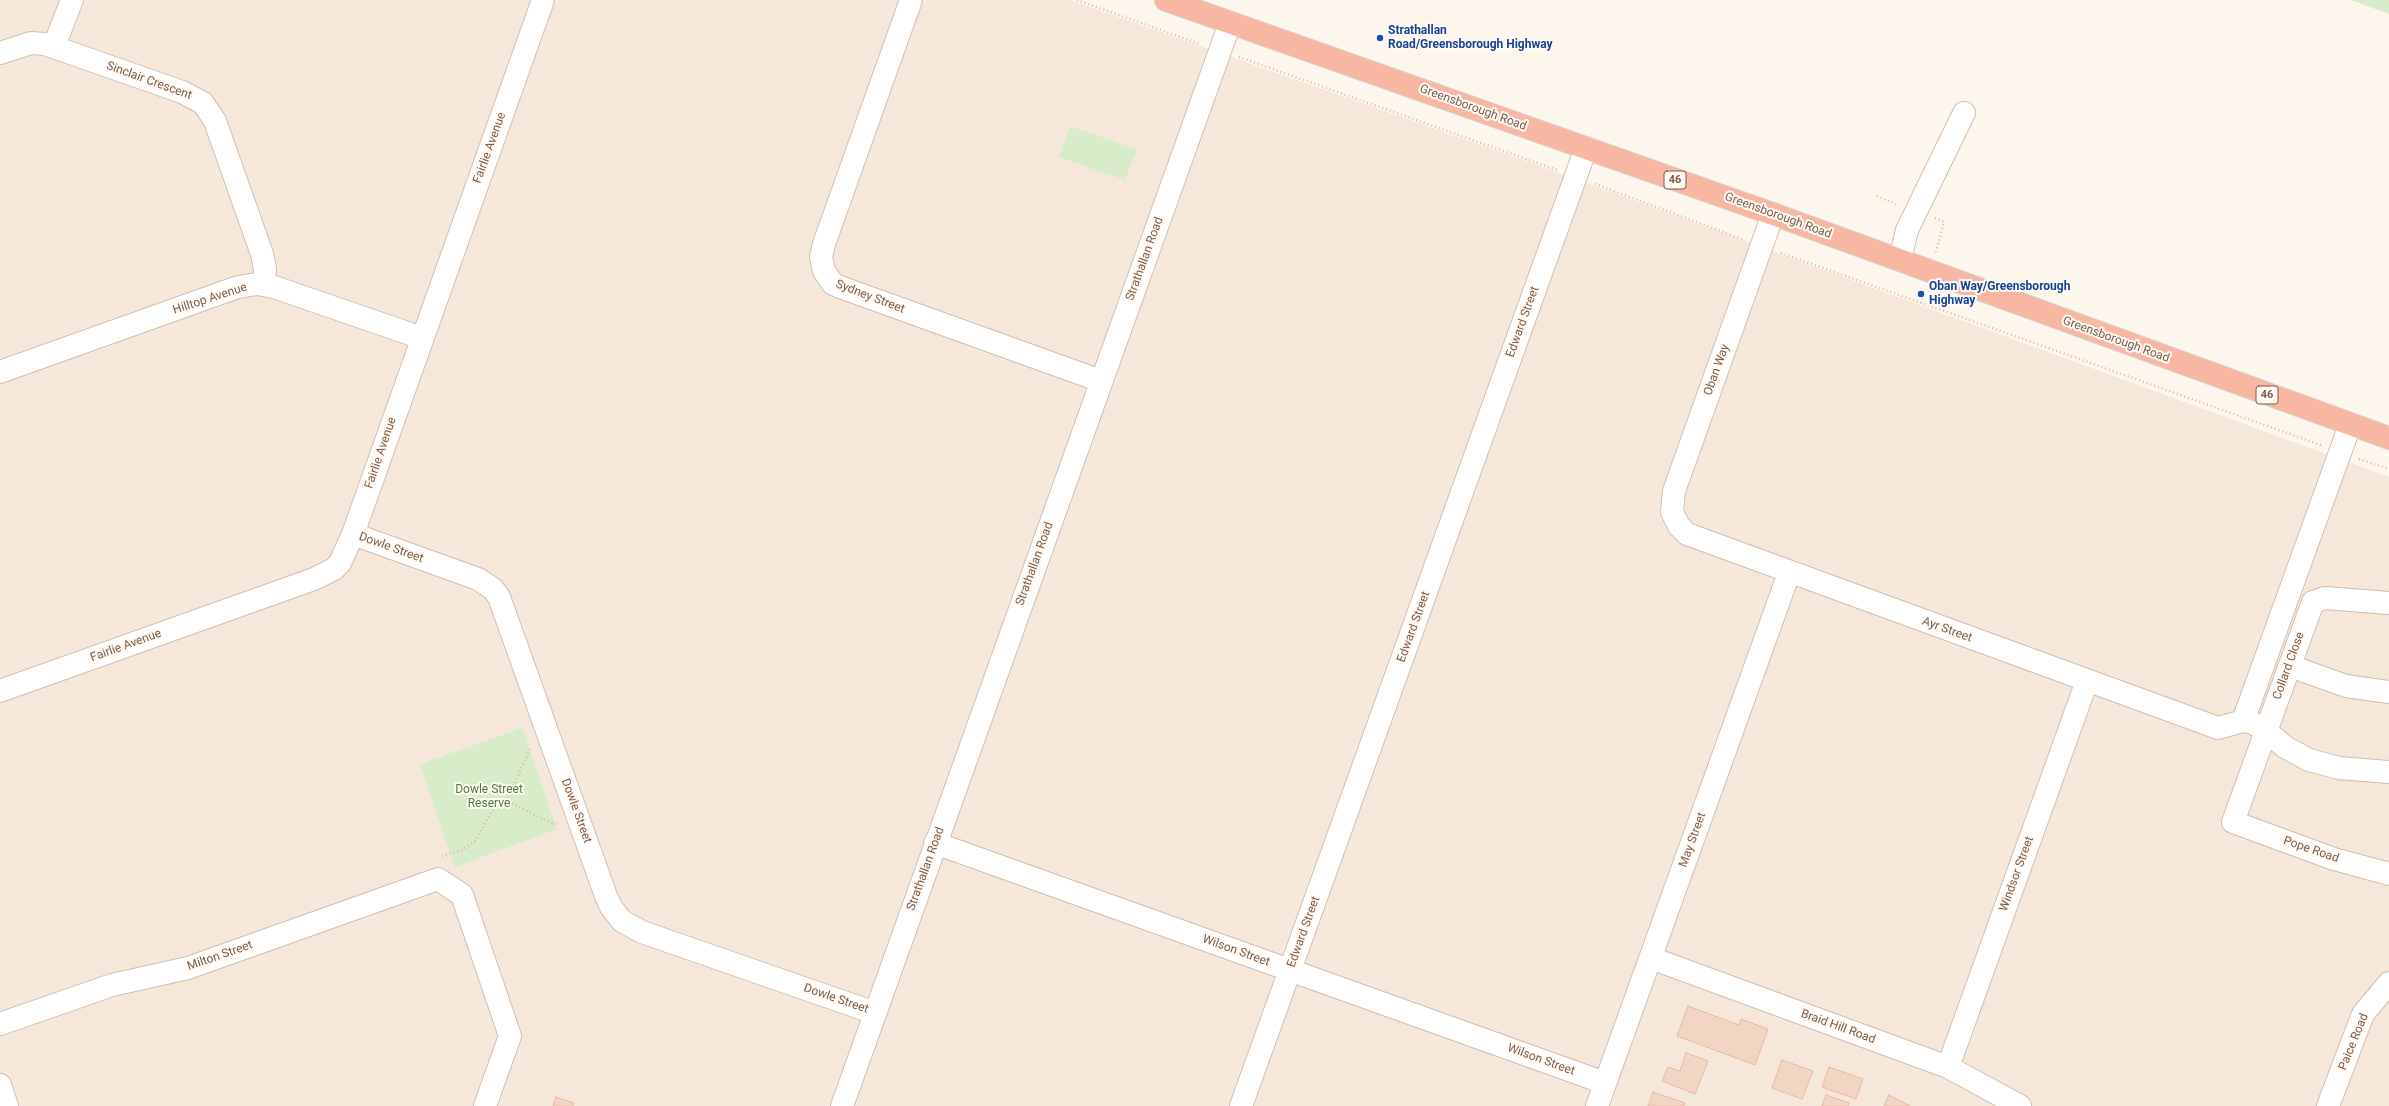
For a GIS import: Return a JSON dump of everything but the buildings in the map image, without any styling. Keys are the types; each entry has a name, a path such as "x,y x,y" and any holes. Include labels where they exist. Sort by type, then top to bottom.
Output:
{"highway":[{"name":"Greensborough Road","path":"1166,0 1773,214 2389,438"}],"street":[{"path":"54,46 72,0"},
{"name":"Fairlie Avenue","path":"0,691 314,579 334,569 340,563 353,534 543,0"},
{"name":"Sydney Street","path":"911,0 824,244 821,257 824,271 833,284 840,287 1101,381"},
{"name":"Strathallan Road","path":"842,1106 1230,23"},
{"name":"Sinclair Crescent","path":"0,53 31,43 54,46 182,92 203,103 215,121 262,254 265,268 264,284"},
{"path":"1900,260 1907,230 1964,113"},
{"name":"Edward Street","path":"1241,1106 1586,148"},
{"name":"Oban Way","path":"1679,526 1672,512 1674,491 1773,214"},
{"name":"Hilltop Avenue","path":"0,372 238,288 264,284 422,338"},
{"path":"2350,424 2243,721 2251,722 2265,730 2285,747 2309,760 2340,768 2389,772"},
{"name":"Ayr Street","path":"1679,526 1687,534 1698,540 2218,728 2243,721"},
{"name":"Dowle Street","path":"353,534 478,579 493,589 499,597 606,896 611,907 622,921 642,932 875,1013"},
{"name":"May Street","path":"1597,1106 1789,573"},
{"name":"Collard Close","path":"2234,822 2265,730 2313,602 2325,598 2389,603"},
{"path":"2290,666 2346,686 2389,692"},
{"name":"Windsor Street","path":"1948,1067 2087,681"},
{"name":"Pope Road","path":"2234,822 2334,859 2389,874"},
{"name":"Wilson Street","path":"935,843 1605,1083"},
{"name":"Milton Street","path":"0,1024 112,985 188,968 438,879 462,895 510,1036 485,1106"},
{"name":"Braid Hill Road","path":"1651,958 1948,1067 2020,1106"},
{"name":"Paice Road","path":"2334,1104 2363,1014 2389,983"},
{"path":"0,1085 7,1106"}],"path":[{"path":"1077,0 1576,177 1761,246 2389,469"},
{"path":"442,856 472,845 492,813 505,800 512,790 524,759 532,745"},
{"path":"505,800 551,823 560,823"}],"shaded area":[{"path":"0,0 1070,0 1546,168 2389,477 2389,1106 0,1106"}],"green space":[{"path":"2351,0 2389,0 2389,14"},
{"path":"1070,126 1137,149 1125,180 1059,157"},
{"name":"Dowle Street Reserve","path":"522,728 557,829 455,867 420,764"}],"place":[{"name":"Strathallan Road/Greensborough Highway","path":"1380,38"},
{"name":"Oban Way/Greensborough Highway","path":"1921,294"}]}
